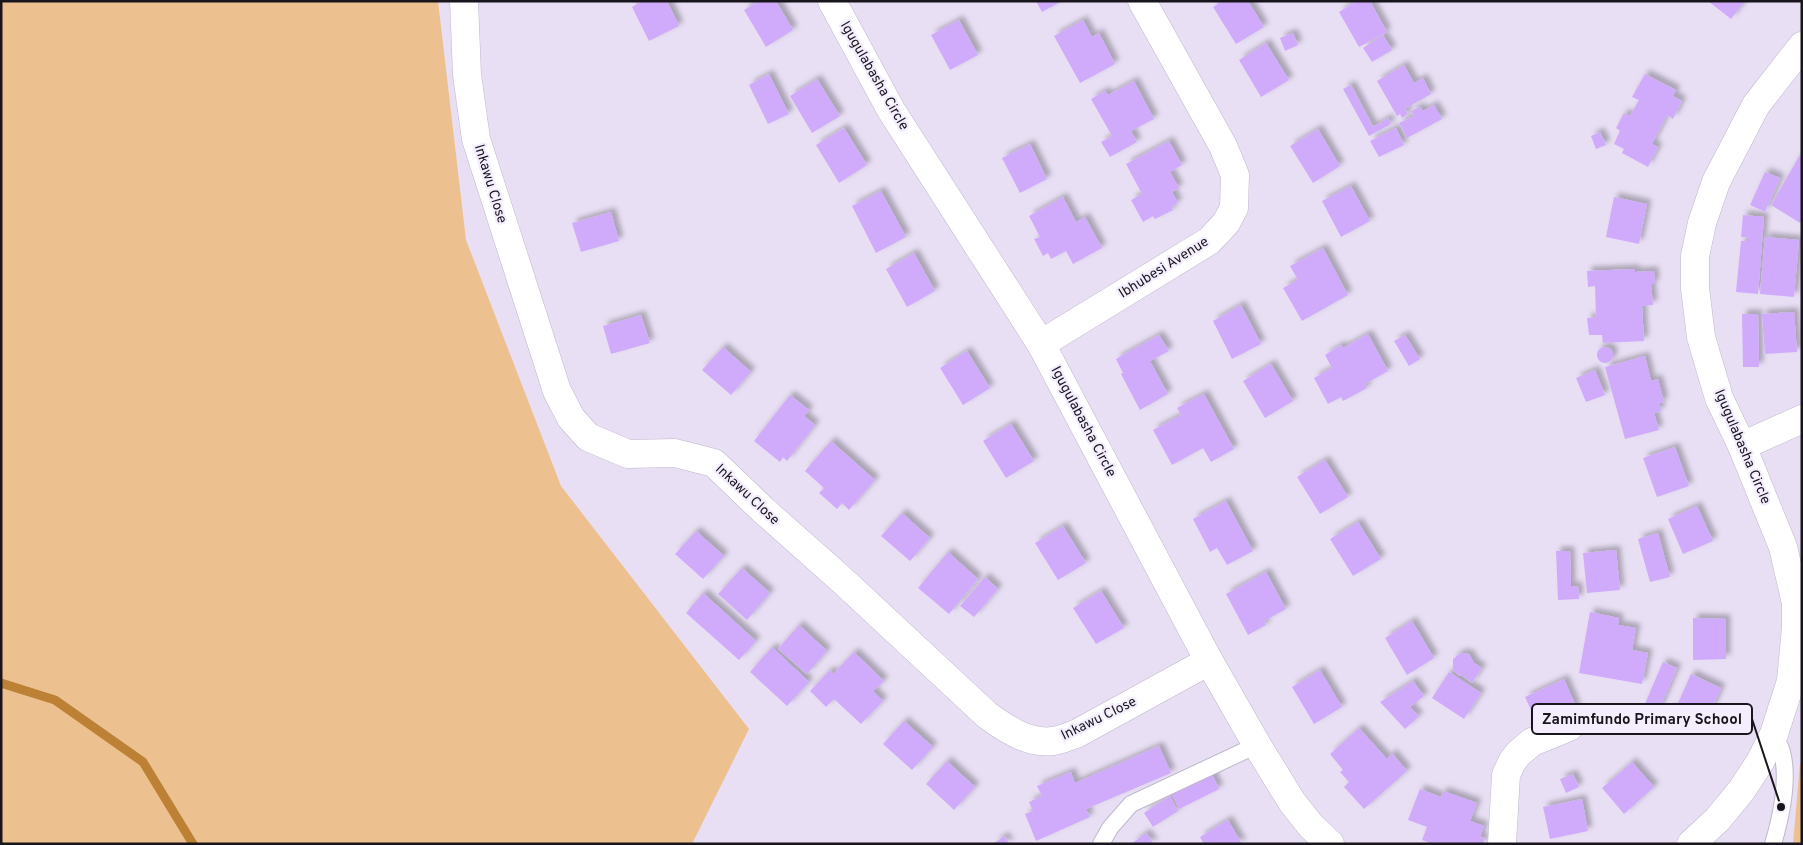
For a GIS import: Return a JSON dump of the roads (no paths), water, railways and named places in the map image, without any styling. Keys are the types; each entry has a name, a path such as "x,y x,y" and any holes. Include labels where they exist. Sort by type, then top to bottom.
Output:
{"street":[{"name":"Inkawu Close","path":"464,1 467,75 476,139 556,391 571,418 588,437 628,454 675,453 714,463 987,715 1010,731 1031,740 1053,741 1076,734 1210,661"},
{"name":"Igugulabasha Circle","path":"832,1 891,110 1041,344 1210,661 1257,745 1292,802 1311,826 1330,844"},
{"name":"Ibhubesi Avenue","path":"1041,344 1209,241 1226,223 1234,208 1235,175 1223,146 1142,1"},
{"name":"Igugulabasha Circle","path":"1691,844 1717,820 1741,791 1760,762 1774,734 1790,680 1794,650 1796,603 1783,547 1742,446 1719,398 1701,337 1695,256 1702,223 1716,182 1756,105 1802,46"},
{"path":"1742,446 1802,419"},
{"path":"1502,844 1506,775 1512,762 1532,742 1570,727"}],"lane":[{"path":"1773,844 1783,797 1784,772 1782,750 1774,734"},
{"path":"1101,844 1110,828 1131,804 1257,745"}],"waterway":[{"path":"1,683 55,700 143,762 193,844"}],"place":[{"name":"Zamimfundo Primary School","path":"1781,807"}]}
